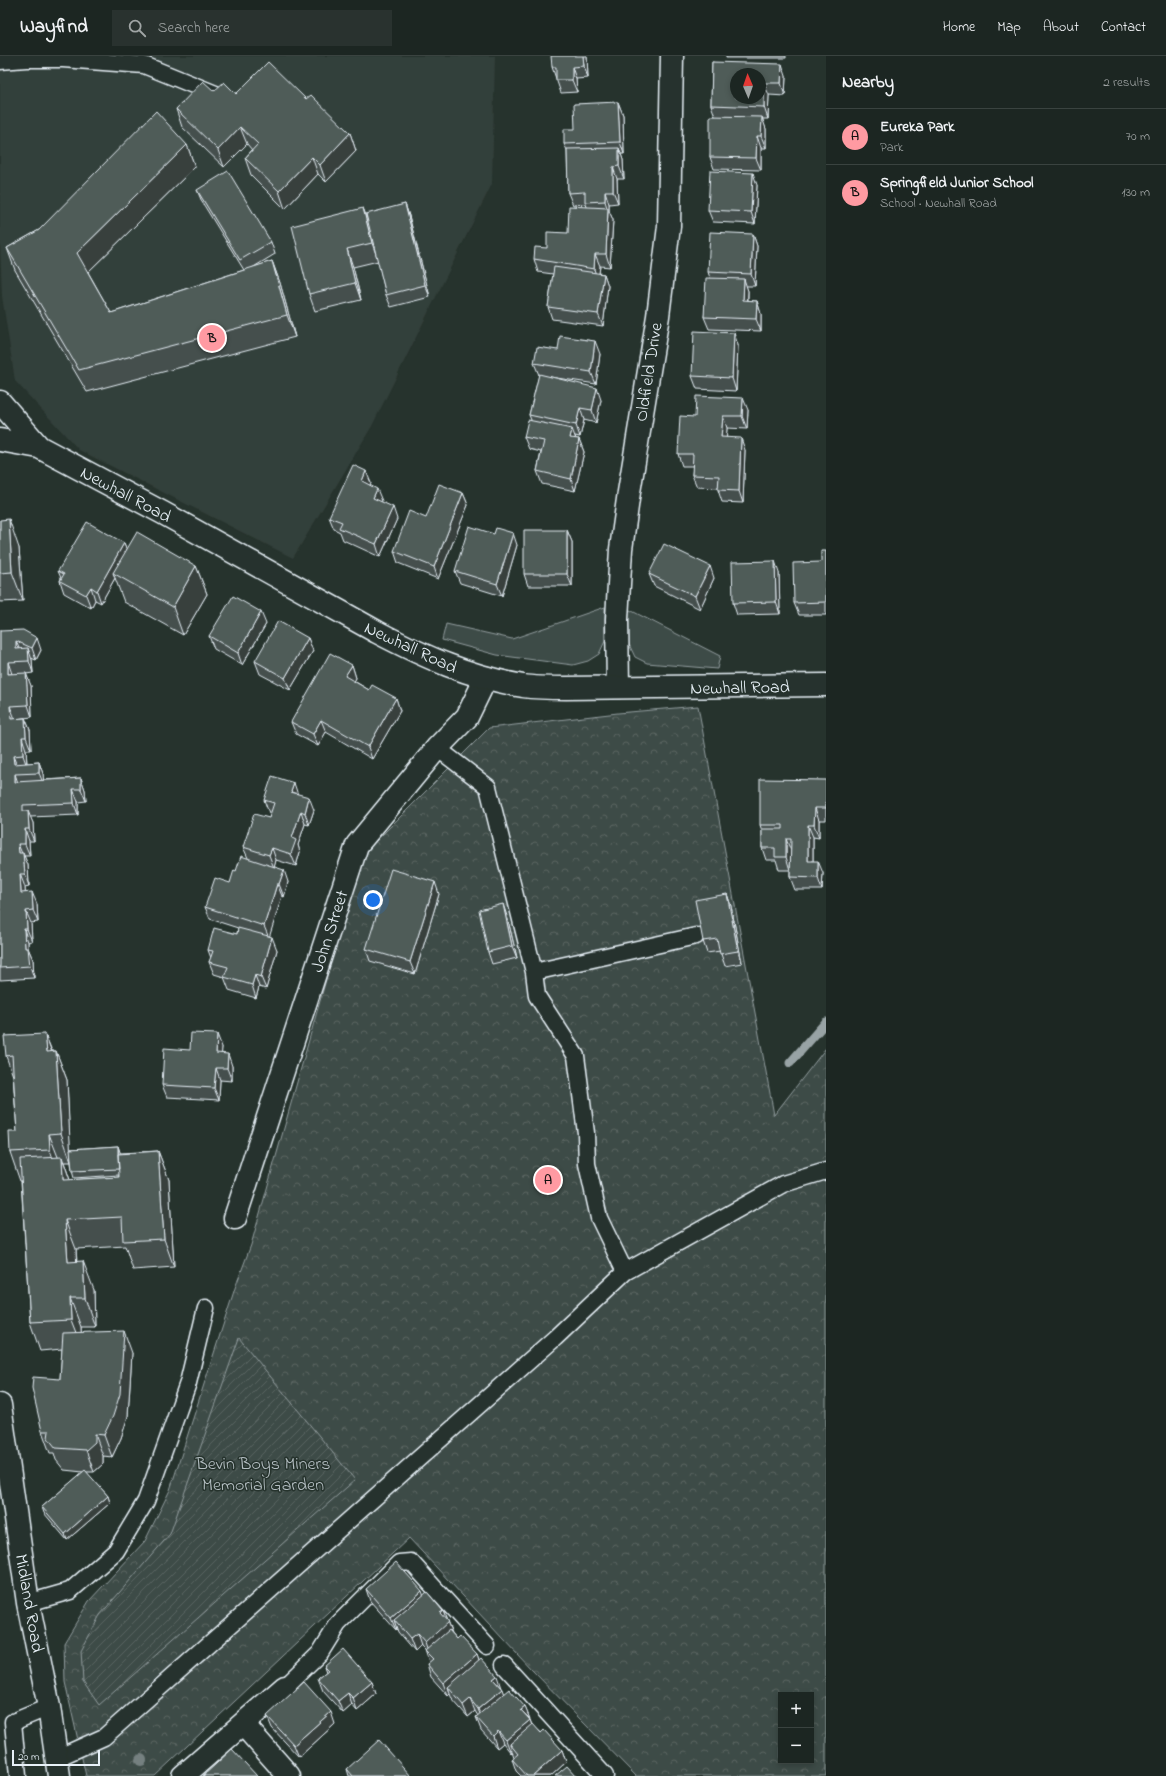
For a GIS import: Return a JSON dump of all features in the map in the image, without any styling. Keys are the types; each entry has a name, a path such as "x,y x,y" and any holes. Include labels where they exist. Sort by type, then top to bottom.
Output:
{"street":[{"name":"Oldfield Drive","path":"618,687 617,619 621,549 658,316 669,226 672,56"},
{"name":"Newhall Road","path":"0,402 39,448"},
{"name":"Newhall Road","path":"0,440 39,448 163,513 413,651 445,665 486,678 525,686 566,688 826,686"},
{"name":"John Street","path":"235,1218 357,845 437,748 467,717 486,678"},
{"name":"Midland Road","path":"0,1405 28,1603 49,1707 58,1767"},
{"path":"183,1776 285,1687"},
{"path":"243,1724 289,1776"}],"lane":[{"path":"0,61 62,58 144,65 225,98"},
{"path":"437,748 488,787 534,972 537,996 576,1056 586,1133 587,1164 599,1218 625,1272"},
{"path":"534,972 696,936"},
{"path":"58,1767 104,1737 116,1727 556,1338 625,1272 783,1184 826,1171"},
{"path":"28,1603 70,1591 116,1551 146,1502 188,1383 206,1308"},
{"path":"285,1687 320,1653 338,1624 399,1562 411,1562 487,1646"},
{"path":"504,1665 605,1776"},
{"path":"18,1776 6,1724 49,1707"}],"shaded area":[{"path":"0,56 495,56 492,184 372,426 293,558 79,450 15,381 2,296 0,242"}],"green space":[{"path":"605,607 605,641 599,654 588,661 573,665 497,655 442,640 446,624 512,639"},
{"path":"628,609 720,656 717,669 647,663 635,657 627,640"},
{"path":"698,706 774,1115 826,1048 826,1776 636,1776 531,1669 409,1538 155,1776 86,1776 65,1682 64,1643 89,1601 145,1541 170,1490 235,1288 251,1245 333,955 364,853 489,728 618,713"},
{"name":"Bevin Boys Miners Memorial Garden","path":"239,1338 355,1480 99,1705 83,1682 81,1651 100,1615 170,1534"}],"building":[{"path":"551,56 583,56 584,66 572,67 572,80 556,80 556,67 552,67"},
{"path":"268,62 306,99 311,95 350,133 320,165 312,157 279,191 245,158 258,144 240,127 218,150 176,109 203,81 214,91 224,82 236,94"},
{"path":"712,62 782,64 781,83 766,83 766,68 730,68 730,104 764,104 764,107 711,105"},
{"path":"618,102 620,142 564,144 564,129 575,129 574,104"},
{"path":"156,111 187,145 77,253 111,313 272,261 287,315 79,370 7,248 39,230"},
{"path":"710,116 762,117 761,136 757,136 756,158 710,157"},
{"path":"619,148 619,166 613,167 613,191 605,191 605,201 585,202 585,192 568,193 567,149"},
{"path":"228,171 271,242 240,260 197,190"},
{"path":"710,171 753,173 751,212 708,210"},
{"path":"405,204 425,285 386,295 366,214"},
{"path":"569,206 608,208 606,254 595,254 594,269 534,259 535,247 547,248 547,232 568,233"},
{"path":"363,208 372,243 347,249 355,283 309,294 292,226"},
{"path":"710,232 753,234 751,274 708,272"},
{"path":"554,267 604,274 598,314 548,307"},
{"path":"706,278 744,279 743,300 757,301 756,319 704,317"},
{"path":"694,331 734,333 732,378 692,376"},
{"path":"560,336 595,341 591,372 534,363 537,347 558,350"},
{"path":"539,374 597,388 592,410 580,408 576,425 529,415"},
{"path":"696,396 743,398 742,416 723,416 721,437 741,438 739,491 718,490 719,476 692,475 693,454 678,454 680,416 695,417"},
{"path":"528,420 572,429 570,438 579,439 571,479 537,471 544,441 524,437"},
{"path":"353,465 366,471 362,481 377,489 373,498 393,507 376,544 339,528 342,522 329,517"},
{"path":"439,484 463,493 434,567 394,551 409,511 426,518"},
{"path":"9,519 12,572 0,573 0,520"},
{"path":"87,522 124,543 97,591 91,587 86,595 60,581 64,574 58,571"},
{"path":"469,526 494,534 496,528 513,533 497,584 455,571"},
{"path":"524,530 567,530 567,574 524,574"},
{"path":"137,532 196,566 173,607 113,573"},
{"path":"664,544 710,566 695,596 649,574"},
{"path":"821,551 826,551 826,602 794,603 793,563 821,562"},
{"path":"775,561 776,602 733,603 732,562"},
{"path":"233,596 261,612 238,653 209,636"},
{"path":"278,621 308,638 285,678 255,661"},
{"path":"23,630 37,638 32,648 16,641 16,649 28,648 29,661 8,662 8,674 26,673 27,686 28,705 10,706 11,719 25,718 26,737 22,737 23,755 13,756 14,764 39,762 39,773 15,774 15,782 81,778 81,789 73,789 74,803 23,805 23,811 28,811 29,829 25,829 25,844 18,844 19,853 23,853 25,874 20,874 21,893 32,892 33,910 26,911 27,929 24,929 25,948 28,948 30,966 0,968 0,631"},
{"path":"330,653 352,665 345,676 369,690 372,685 396,698 368,747 321,720 313,734 291,722"},
{"path":"272,776 294,783 291,792 309,797 305,813 301,811 292,838 296,840 291,854 272,848 269,855 243,847 254,814 269,818 274,803 264,800"},
{"path":"760,779 826,780 826,808 815,808 814,825 808,825 808,861 818,861 818,878 790,877 791,839 786,839 786,857 775,857 775,848 762,848 762,829 783,829 783,825 760,825"},
{"path":"241,856 284,870 279,884 277,884 264,926 205,907 215,878 230,883 234,870 236,871"},
{"path":"391,869 435,882 410,962 366,949"},
{"path":"727,894 738,951 720,954 717,939 703,941 695,900"},
{"path":"503,904 512,946 488,952 479,910"},
{"path":"214,928 237,934 238,928 272,937 261,977 255,975 252,985 224,977 228,967 209,962 213,951 208,950"},
{"path":"191,1033 217,1034 216,1053 228,1054 227,1068 216,1068 214,1088 162,1085 164,1048 190,1050"},
{"path":"45,1034 47,1052 56,1051 61,1133 49,1134 50,1150 10,1152 9,1132 17,1132 12,1055 6,1056 4,1036"},
{"path":"118,1146 119,1169 72,1171 70,1149"},
{"path":"158,1151 164,1239 123,1241 122,1217 65,1220 68,1262 83,1261 85,1298 70,1298 71,1320 30,1322 20,1159 62,1157 63,1180 119,1177 118,1154"},
{"path":"124,1331 120,1394 113,1416 104,1435 95,1434 95,1442 86,1450 56,1448 48,1438 49,1431 42,1431 32,1388 33,1377 60,1379 63,1333"},
{"path":"85,1470 108,1496 65,1534 42,1507"},
{"path":"396,1562 422,1591 391,1618 366,1589"},
{"path":"427,1592 443,1611 440,1613 448,1622 425,1643 417,1634 410,1639 394,1620"},
{"path":"449,1630 457,1639 460,1636 477,1654 443,1683 427,1664 433,1659 425,1651"},
{"path":"343,1649 372,1682 353,1698 348,1693 338,1701 318,1678 328,1670 324,1666"},
{"path":"481,1658 497,1676 493,1679 502,1689 478,1709 470,1699 463,1705 448,1687"},
{"path":"304,1682 331,1712 294,1745 267,1716"},
{"path":"509,1689 525,1707 521,1710 530,1720 506,1740 498,1731 493,1736 476,1717"},
{"path":"533,1724 541,1733 544,1730 562,1750 533,1776 527,1776 512,1759 518,1754 510,1744"},
{"path":"379,1740 411,1776 353,1776 347,1769"},
{"path":"232,1749 257,1776 203,1776"},
{"path":"567,1766 576,1776 555,1776"}],"waterway":[{"path":"790,1063 826,1022"}],"place":[{"name":"Springfield Junior School","path":"212,338"},
{"name":"Eureka Park","path":"548,1180"}]}
